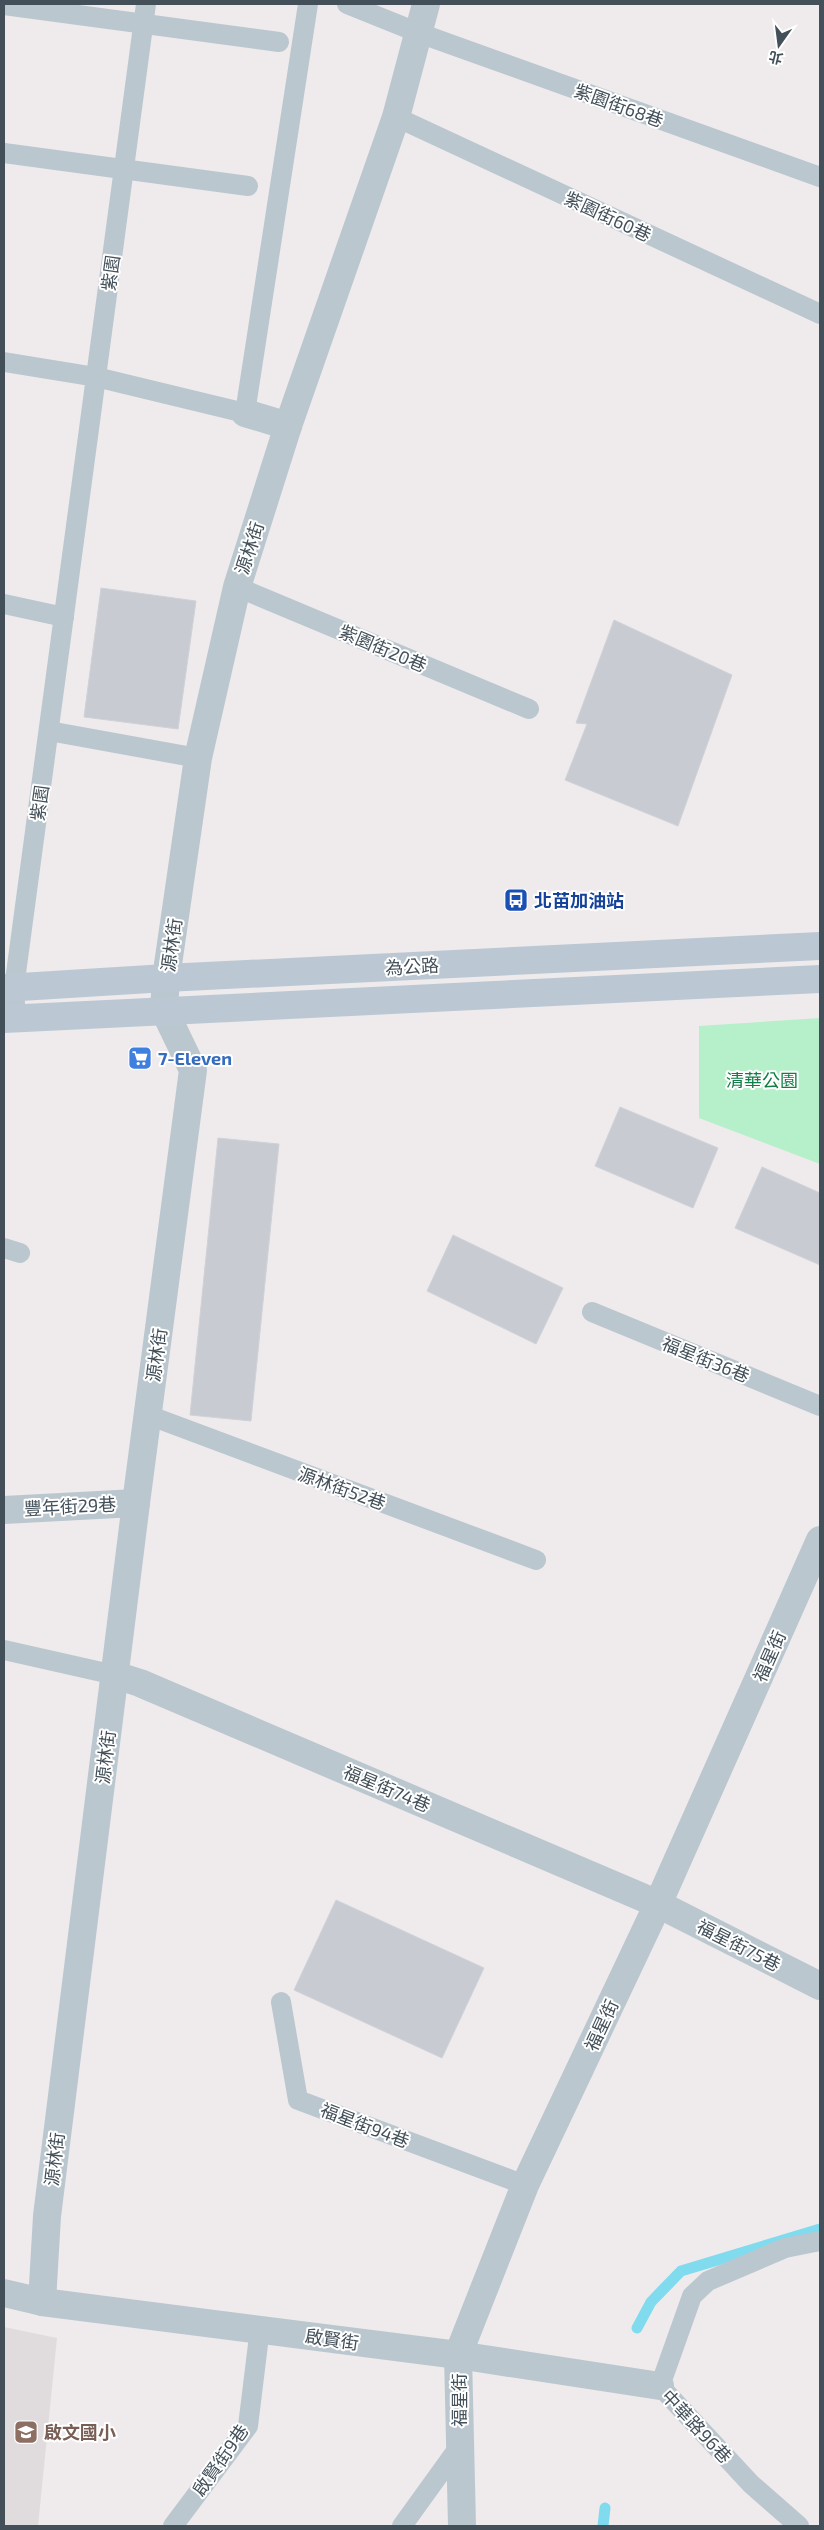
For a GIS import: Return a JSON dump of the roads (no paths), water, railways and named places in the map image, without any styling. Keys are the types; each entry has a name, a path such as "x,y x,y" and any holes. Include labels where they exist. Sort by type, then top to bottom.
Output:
{"street":[{"name":"源林街","path":"42,2302 47,2216 136,1502 193,1070 164,1010 166,978 198,758 237,587 288,426 396,117 426,4"},
{"path":"245,413 288,426"},
{"name":"為公路","path":"9,988 166,978 820,946"},
{"name":"為公路","path":"10,1019 820,979"},
{"name":"豐年街29巷","path":"4,1510 136,1502"},
{"name":"福星街","path":"462,2526 458,2354 525,2185 658,1904 820,1540"},
{"name":"福星街74巷","path":"115,1675 140,1683 658,1904"},
{"name":"福星街75巷","path":"658,1904 820,1986"},
{"name":"啟賢街","path":"4,2293 42,2302 260,2328 338,2341 458,2354 660,2386"}],"lane":[{"name":"紫園","path":"10,1019 9,988 49,731 146,4"},
{"path":"4,362 96,377 245,413 308,4"},
{"name":"紫園街68巷","path":"347,4 418,33 820,177"},
{"path":"4,5 279,42"},
{"name":"紫園街60巷","path":"396,117 820,314"},
{"path":"4,153 248,186"},
{"name":"紫園街20巷","path":"237,587 529,709"},
{"path":"4,604 64,617"},
{"path":"49,731 198,758"},
{"name":"福星街36巷","path":"592,1312 820,1406"},
{"name":"源林街52巷","path":"148,1415 536,1560"},
{"path":"4,1650 115,1675"},
{"name":"福星街94巷","path":"281,2002 298,2100 525,2185"},
{"name":"中華路96巷","path":"799,2526 751,2484 660,2386 692,2296 708,2281 785,2248 820,2242"},
{"name":"啟賢街9巷","path":"173,2526 248,2426 260,2328"},
{"path":"402,2526 459,2447"}],"waterway":[{"path":"637,2328 651,2302 681,2271 820,2229"},
{"path":"603,2526 605,2508"}],"place":[{"name":"北苗加油站","path":"516,900"},
{"name":"7-Eleven","path":"140,1058"},
{"name":"啟文國小","path":"26,2432"}],"park label":[{"name":"清華公園","path":"762,1080"}]}
